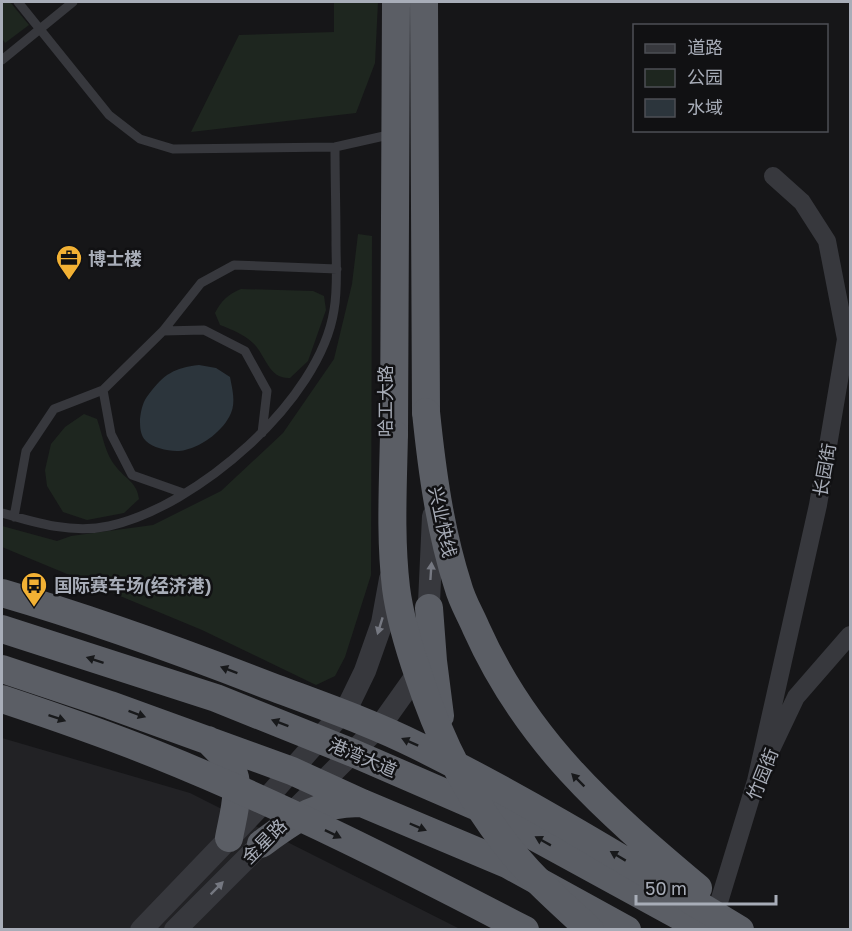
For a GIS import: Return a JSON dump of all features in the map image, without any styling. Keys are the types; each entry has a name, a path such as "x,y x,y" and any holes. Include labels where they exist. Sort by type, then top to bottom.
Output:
{"highway":[{"path":"396,2 392,537 396,590 402,624 429,709 449,755 474,798 509,847 539,882 590,930"},
{"name":"兴业快线","path":"424,2 426,412 433,473 450,561 458,589 503,683 547,745 574,776 640,839 748,930"},
{"path":"2,593 174,648 416,745 521,800 740,930"},
{"path":"429,608 437,706 447,746 499,817"},
{"name":"港湾大道","path":"2,629 216,698 353,753 499,817 705,929"},
{"path":"2,669 110,705 291,771 507,864 627,930"},
{"path":"2,699 155,754 257,797 525,930"},
{"path":"208,740 231,765 236,782 237,794 229,838"},
{"path":"261,844 297,818 315,809 337,804 362,803"}],"street":[{"name":"哈工大路","path":"291,771 348,706 382,623 390,578 386,508 385,2"},
{"path":"353,753 383,722 415,677 428,628 436,370 435,2"},
{"name":"长园街","path":"756,781 818,505 846,339 827,241 802,202 773,176"},
{"name":"竹园街","path":"705,929 719,902 756,781 796,697 850,636"},
{"name":"金星路","path":"175,930 353,753"},
{"name":"金星路","path":"141,930 291,771"}],"lane":[{"path":"18,2 109,115 140,139 173,148 335,147 384,136"},
{"path":"2,60 73,2"},
{"path":"2,513 66,529 107,526 146,515 227,465 262,433 298,391 320,354 334,311 337,269 335,147"},
{"path":"14,517 26,451 54,409 103,390 163,331 201,283 234,266 337,269"},
{"path":"163,331 204,330 245,351 267,391 262,433"},
{"path":"103,390 111,434 132,475 183,493"}],"shaded area":[{"path":"2,738 190,793 460,929 2,929"}],"green space":[{"path":"2,2 10,2 29,25 5,43 2,38"},
{"path":"334,2 378,2 375,63 356,113 191,132 239,35 334,32"},
{"path":"358,234 372,236 371,575 345,657 335,676 316,685 202,630 2,547 2,526 57,541 71,536 153,525 221,491 283,433 334,359 352,284"},
{"path":"241,289 313,291 324,296 326,310 308,361 290,378 277,375 272,371 249,340 238,332 220,325 215,313 217,309 222,301"},
{"path":"84,414 97,419 113,463 136,489 139,499 124,513 87,520 63,512 47,486 45,470 51,444 65,427"}],"water":[{"path":"199,365 216,368 230,377 233,404 228,419 212,436 192,448 170,451 150,444 143,436 140,425 142,409 147,397 170,373"}],"place":[{"name":"博士楼","path":"69,281"},
{"name":"国际赛车场(经济港)","path":"34,608"}]}
